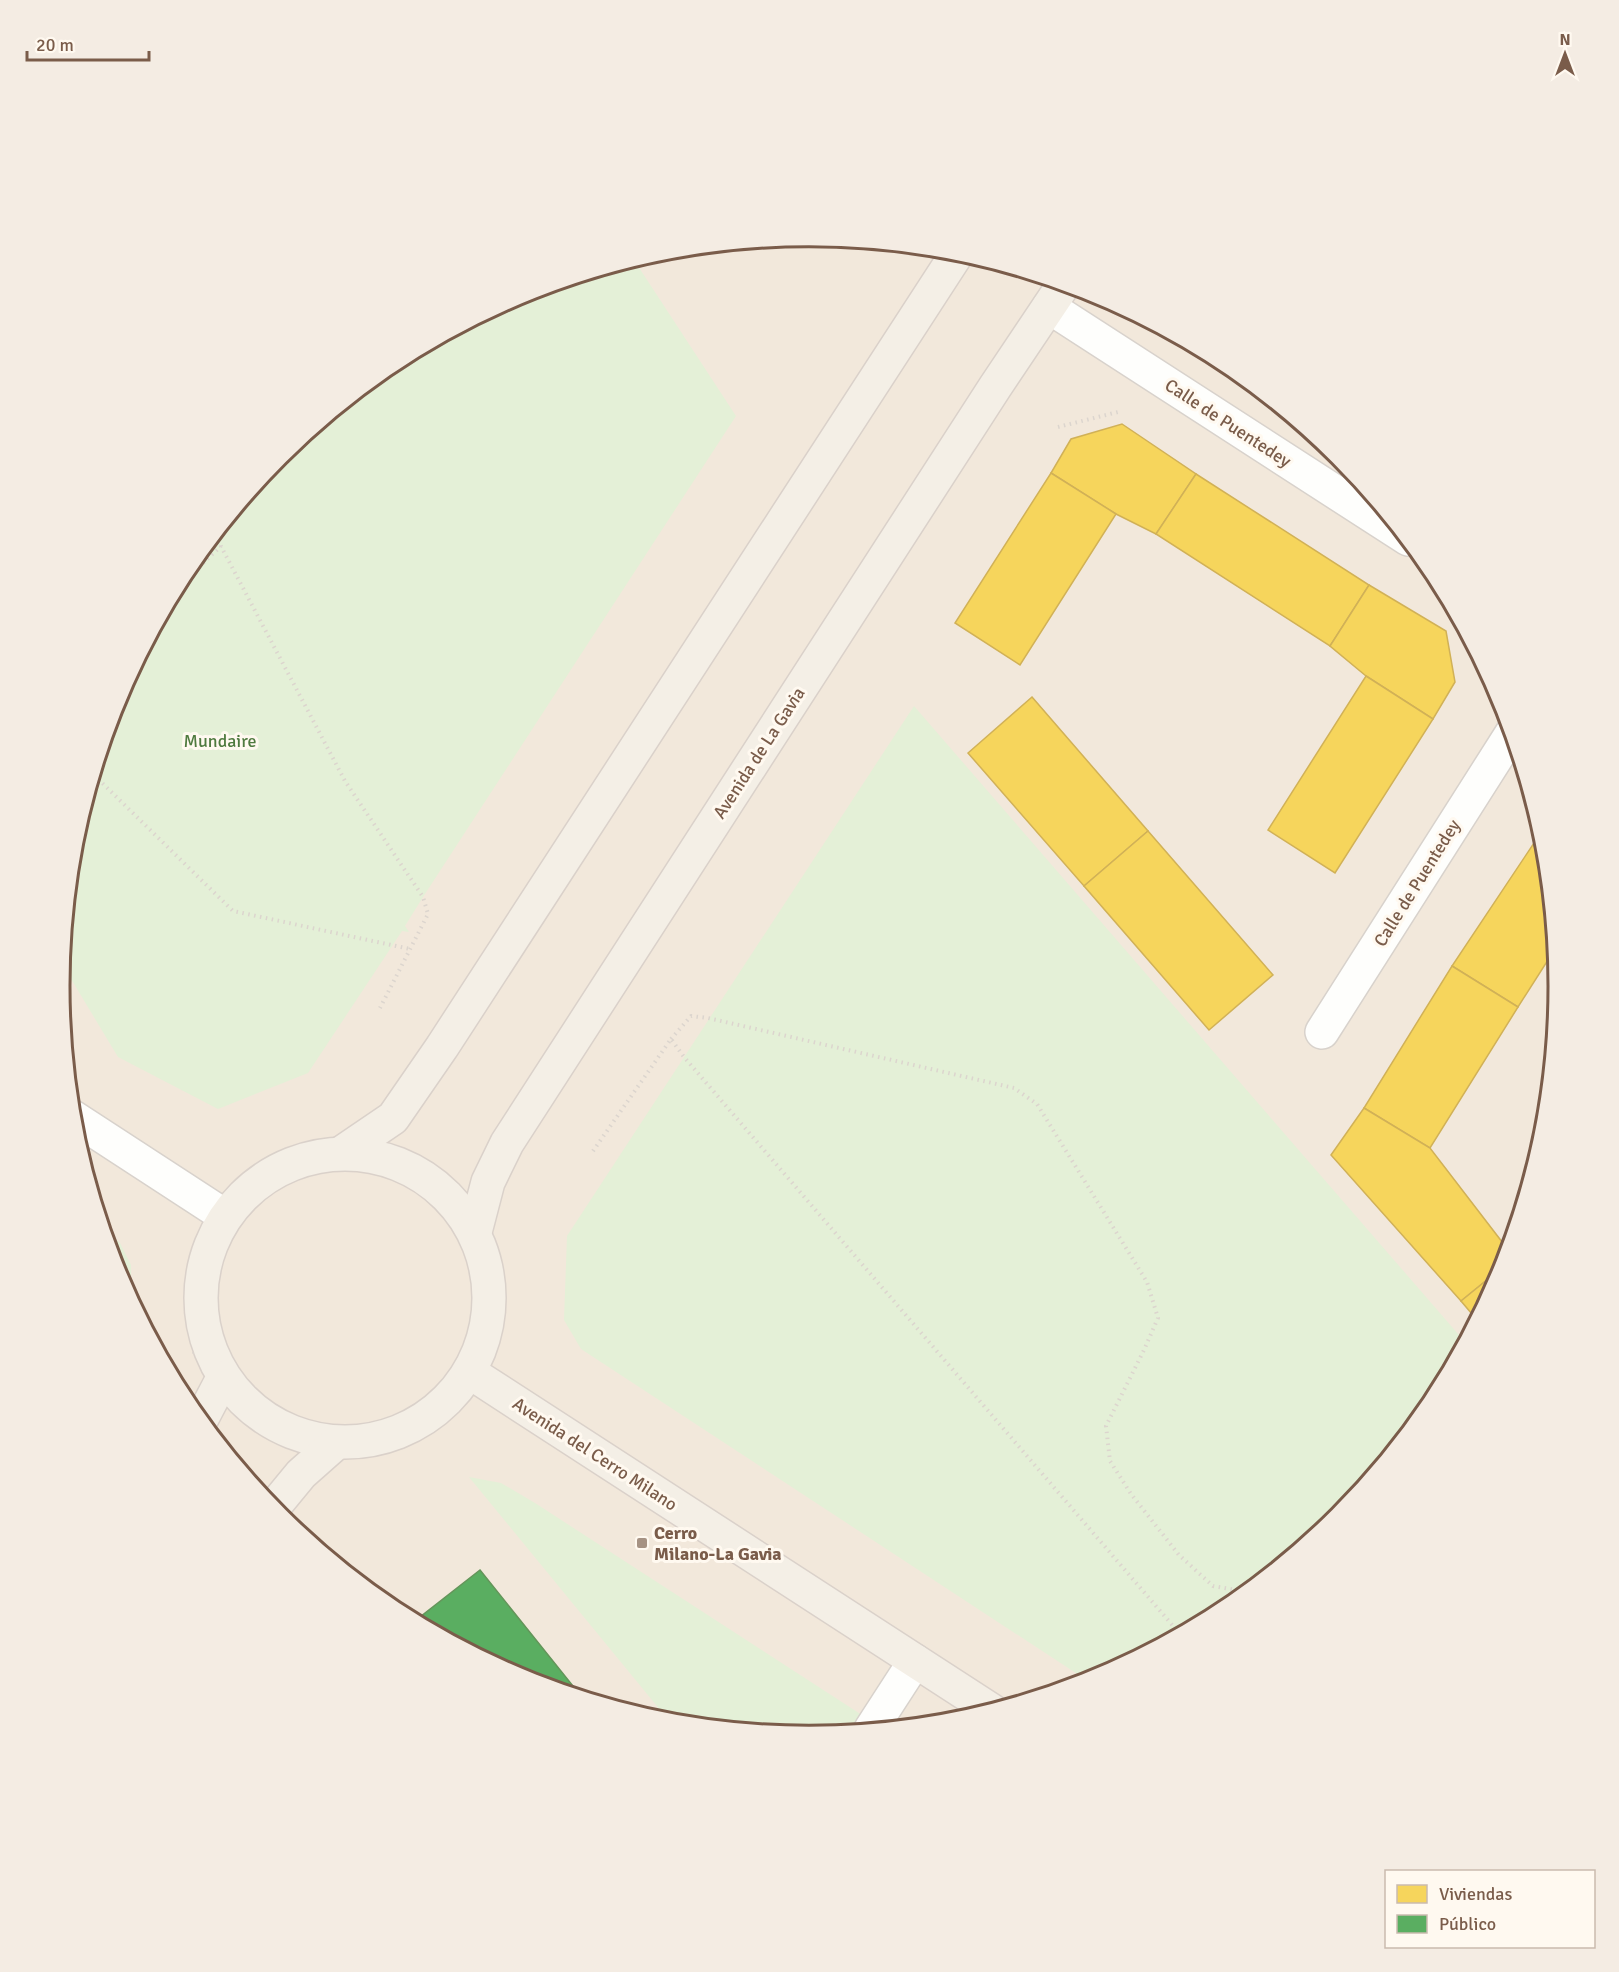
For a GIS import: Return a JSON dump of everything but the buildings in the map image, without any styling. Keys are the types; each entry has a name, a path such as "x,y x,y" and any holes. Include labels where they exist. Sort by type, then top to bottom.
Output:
{"main road":[{"path":"343,1152 393,1118 442,1047 952,261"},
{"name":"Avenida de La Gavia","path":"475,1232 488,1182 507,1143 1056,296"},
{"path":"343,1152 397,1161 442,1190 475,1232 488,1266 491,1302 485,1337 471,1373 437,1411 389,1436 336,1443 292,1433 253,1411 223,1377 201,1323 204,1262 225,1216 261,1179 300,1159 343,1152"},
{"name":"Avenida del Cerro Milano","path":"471,1373 982,1704"},
{"path":"205,1411 223,1377"},
{"path":"279,1500 301,1473 336,1443"}],"street":[{"name":"Calle de Puentedey","path":"1056,296 1385,523"},
{"name":"Calle de Puentedey","path":"1322,1032 1507,742"},
{"path":"84,1124 225,1216"},
{"path":"876,1722 915,1662"}],"path":[{"path":"1058,427 1122,411"},
{"path":"219,542 345,781 423,897 428,914 380,1008"},
{"path":"205,562 221,546"},
{"path":"100,781 233,911 410,949"},
{"path":"593,1151 671,1039 691,1016 1014,1088 1037,1104 1147,1282 1158,1318 1106,1426 1110,1461 1131,1494 1179,1555 1213,1586 1234,1590"},
{"path":"671,1039 1175,1628"}],"shaded area":[{"path":"810,247 858,249 906,253 1001,272 1092,303 1136,323 1179,346 1259,400 1297,430 1365,499 1424,575 1449,617 1472,659 1509,748 1534,842 1547,938 1547,1034 1534,1130 1523,1177 1509,1224 1472,1313 1424,1397 1396,1436 1332,1509 1297,1542 1220,1600 1179,1626 1092,1669 1047,1686 954,1711 906,1719 810,1725 761,1723 713,1719 618,1700 527,1669 483,1649 440,1626 360,1572 322,1542 254,1473 195,1397 170,1355 147,1313 110,1224 85,1130 77,1082 70,986 72,938 85,842 96,795 110,748 147,659 195,575 223,536 287,463 322,430 399,372 440,346 527,303 572,286 665,261 713,253"}],"green space":[{"name":"Mundaire","path":"639,267 736,416 423,897 405,926 409,932 402,931 308,1073 218,1109 118,1057 70,978 77,890 85,842 110,748 147,659 195,575 223,536 287,463 322,430 399,372 440,346 527,303 572,286"},
{"path":"914,706 1460,1336 1424,1397 1396,1436 1332,1509 1297,1542 1220,1600 1179,1626 1136,1649 1078,1674 581,1349 564,1320 567,1236"},
{"path":"116,1239 120,1243 131,1265 131,1278"},
{"path":"469,1477 501,1483 535,1503 872,1722 810,1725 761,1723 713,1719 660,1710"}],"place":[{"name":"Cerro Milano-La Gavia","path":"642,1543"}]}
